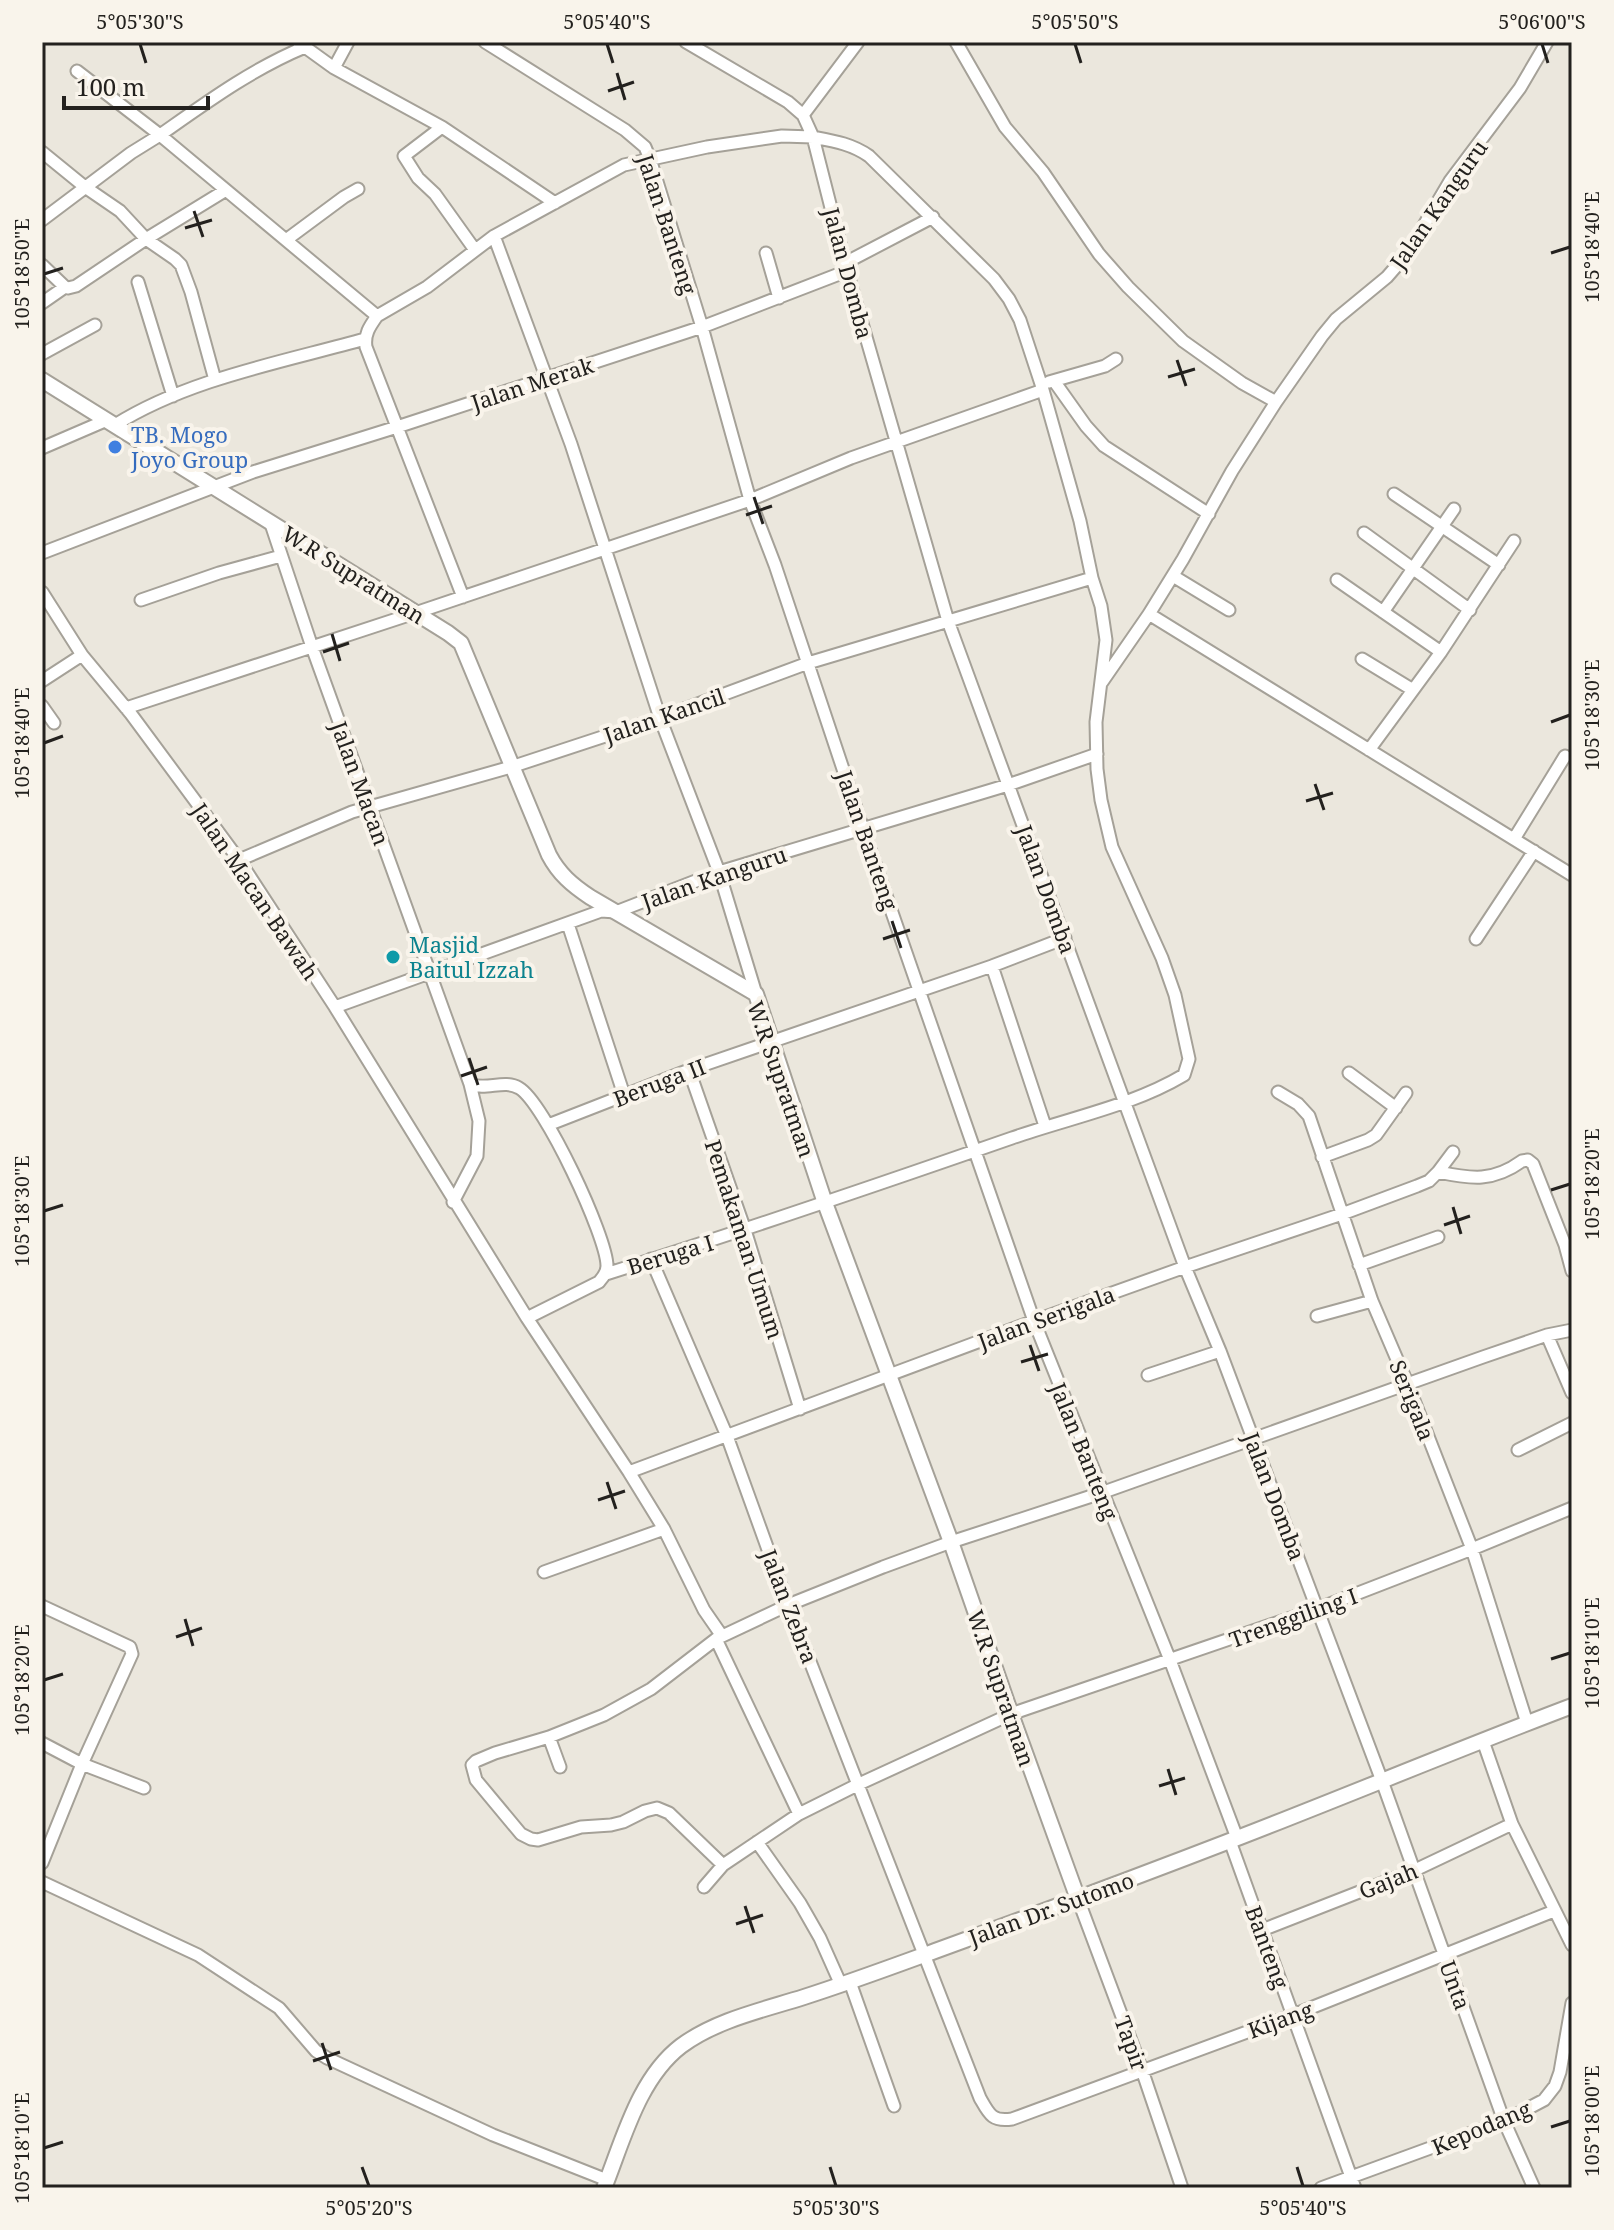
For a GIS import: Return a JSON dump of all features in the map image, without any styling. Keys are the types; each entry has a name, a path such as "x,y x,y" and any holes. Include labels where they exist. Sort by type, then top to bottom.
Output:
{"street":[{"path":"334,68 348,42"},
{"name":"Jalan Banteng","path":"485,42 625,130 645,147 650,159 702,327 750,500 919,992 1034,1321 1170,1660 1234,1840"},
{"path":"688,43 788,102 803,115 858,42"},
{"path":"956,42 1005,127 1043,172 1099,254 1128,287 1183,341 1242,383 1276,402"},
{"name":"Jalan Kanguru","path":"1149,614 1276,402 1329,326 1387,277 1407,254 1450,181 1520,88 1547,42"},
{"path":"42,220 241,79 301,44 334,68 442,127 555,203"},
{"path":"77,71 160,135 377,316"},
{"name":"Jalan Domba","path":"803,115 813,137 846,267 948,621 1185,1267 1220,1351 1382,1781"},
{"path":"442,127 404,156 475,250"},
{"path":"463,597 379,383 365,339 377,316 427,287 494,236 609,172 650,159 707,147 782,136 813,137"},
{"name":"Beruga I","path":"606,1274 745,1230 1045,1126 1126,1102 1184,1075 1189,1059 1169,973 1122,871 1107,828 1101,800 1096,722 1106,632 1080,521 1020,320 994,279 880,165 857,148 813,137"},
{"path":"42,152 120,211 146,239 175,259 186,276 215,380"},
{"path":"286,240 358,189"},
{"path":"42,303 65,287 76,286 226,190"},
{"name":"Jalan Merak","path":"42,553 253,472 702,327 779,298 846,267 933,217"},
{"path":"494,236 571,444 660,718 719,872 756,994"},
{"path":"766,253 779,298"},
{"path":"42,265 65,287"},
{"path":"138,282 173,396"},
{"path":"42,354 95,325"},
{"path":"42,448 215,380 365,339"},
{"path":"126,708 750,500 851,458 1054,381 1105,366 1116,359"},
{"name":"W.R Supratman","path":"42,380 461,643 511,767 557,869 577,889 756,994 825,1203 951,1542 1078,1899"},
{"path":"1054,381 1104,446 1209,514"},
{"path":"1394,494 1499,565"},
{"path":"1383,612 1454,509"},
{"name":"Jalan Macan","path":"270,521 312,647 470,1084 479,1121 477,1156 453,1202"},
{"path":"1364,533 1470,610"},
{"path":"1369,750 1441,652 1514,541"},
{"path":"141,600 281,556"},
{"path":"1173,576 1229,610"},
{"name":"Jalan Kancil","path":"239,860 352,812 511,767 660,718 808,663 1092,578"},
{"path":"1337,580 1441,652"},
{"name":"Jalan Macan Bawah","path":"42,592 82,655 126,708 239,860 335,1007 453,1202 629,1472 664,1529 719,1638 799,1814"},
{"path":"1099,686 1149,614 1572,875"},
{"path":"42,681 82,655"},
{"path":"1362,659 1413,690"},
{"path":"42,706 54,723"},
{"name":"Jalan Kanguru","path":"335,1007 601,911 616,912 719,872 1008,785 1097,754"},
{"path":"1514,839 1565,756"},
{"path":"1476,939 1534,851"},
{"path":"568,924 624,1095"},
{"name":"Beruga II","path":"548,1125 689,1070 919,992 1065,938"},
{"path":"992,966 1045,1126"},
{"name":"Pemakaman Umum","path":"689,1070 745,1230 800,1409"},
{"path":"1349,1073 1396,1108"},
{"path":"470,1084 479,1087 510,1084 528,1096 571,1166 602,1244 607,1265 606,1274 599,1282 527,1318"},
{"name":"Serigala","path":"1278,1092 1298,1104 1309,1116 1372,1301 1472,1549 1527,1723"},
{"path":"1322,1157 1376,1135 1406,1093"},
{"name":"Jalan Serigala","path":"629,1472 1034,1321 1417,1186 1429,1181 1453,1152"},
{"path":"1438,1172 1459,1177 1488,1178 1528,1160 1533,1164 1569,1244 1572,1271"},
{"path":"1359,1265 1438,1237"},
{"name":"Jalan Zebra","path":"651,1259 727,1436 788,1605 980,2098 991,2116 1004,2120"},
{"path":"1317,1316 1372,1301"},
{"path":"723,1865 669,1813 657,1808 623,1822 581,1827 538,1840 521,1834 476,1780 472,1765 495,1753 549,1737 627,1704 719,1638 788,1605 951,1542 1101,1493 1547,1335 1572,1330"},
{"path":"1547,1335 1572,1393"},
{"path":"1148,1375 1220,1351"},
{"path":"1518,1450 1572,1423"},
{"name":"Trenggiling I","path":"704,1887 723,1865 799,1814 1011,1714 1317,1609 1572,1508"},
{"path":"544,1572 664,1529"},
{"path":"42,1606 121,1642 130,1647 132,1654 82,1764 42,1863"},
{"name":"Jalan Dr. Sutomo","path":"605,2184 636,2107 648,2086 680,2047 707,2031 1078,1899 1572,1706"},
{"path":"549,1737 560,1767"},
{"path":"1483,1741 1512,1824 1571,1939"},
{"path":"42,1743 82,1764 144,1788"},
{"name":"Unta","path":"1382,1781 1504,2121 1534,2188"},
{"name":"Gajah","path":"1262,1930 1413,1871 1512,1824"},
{"name":"Banteng","path":"1234,1840 1262,1930 1354,2183"},
{"path":"757,1842 800,1903 845,1983 894,2106"},
{"path":"42,1882 198,1955 279,2008 316,2051 327,2058 605,2184"},
{"name":"Tapir","path":"1078,1899 1182,2188"},
{"name":"Kijang","path":"1004,2120 1293,2015 1554,1911"},
{"name":"Kepodang","path":"1321,2188 1354,2183 1504,2121 1544,2100 1551,2093 1569,2048 1572,2003"}],"place":[{"name":"TB. Mogo Joyo Group","path":"115,447"},
{"name":"Masjid Baitul Izzah","path":"393,957"}]}
